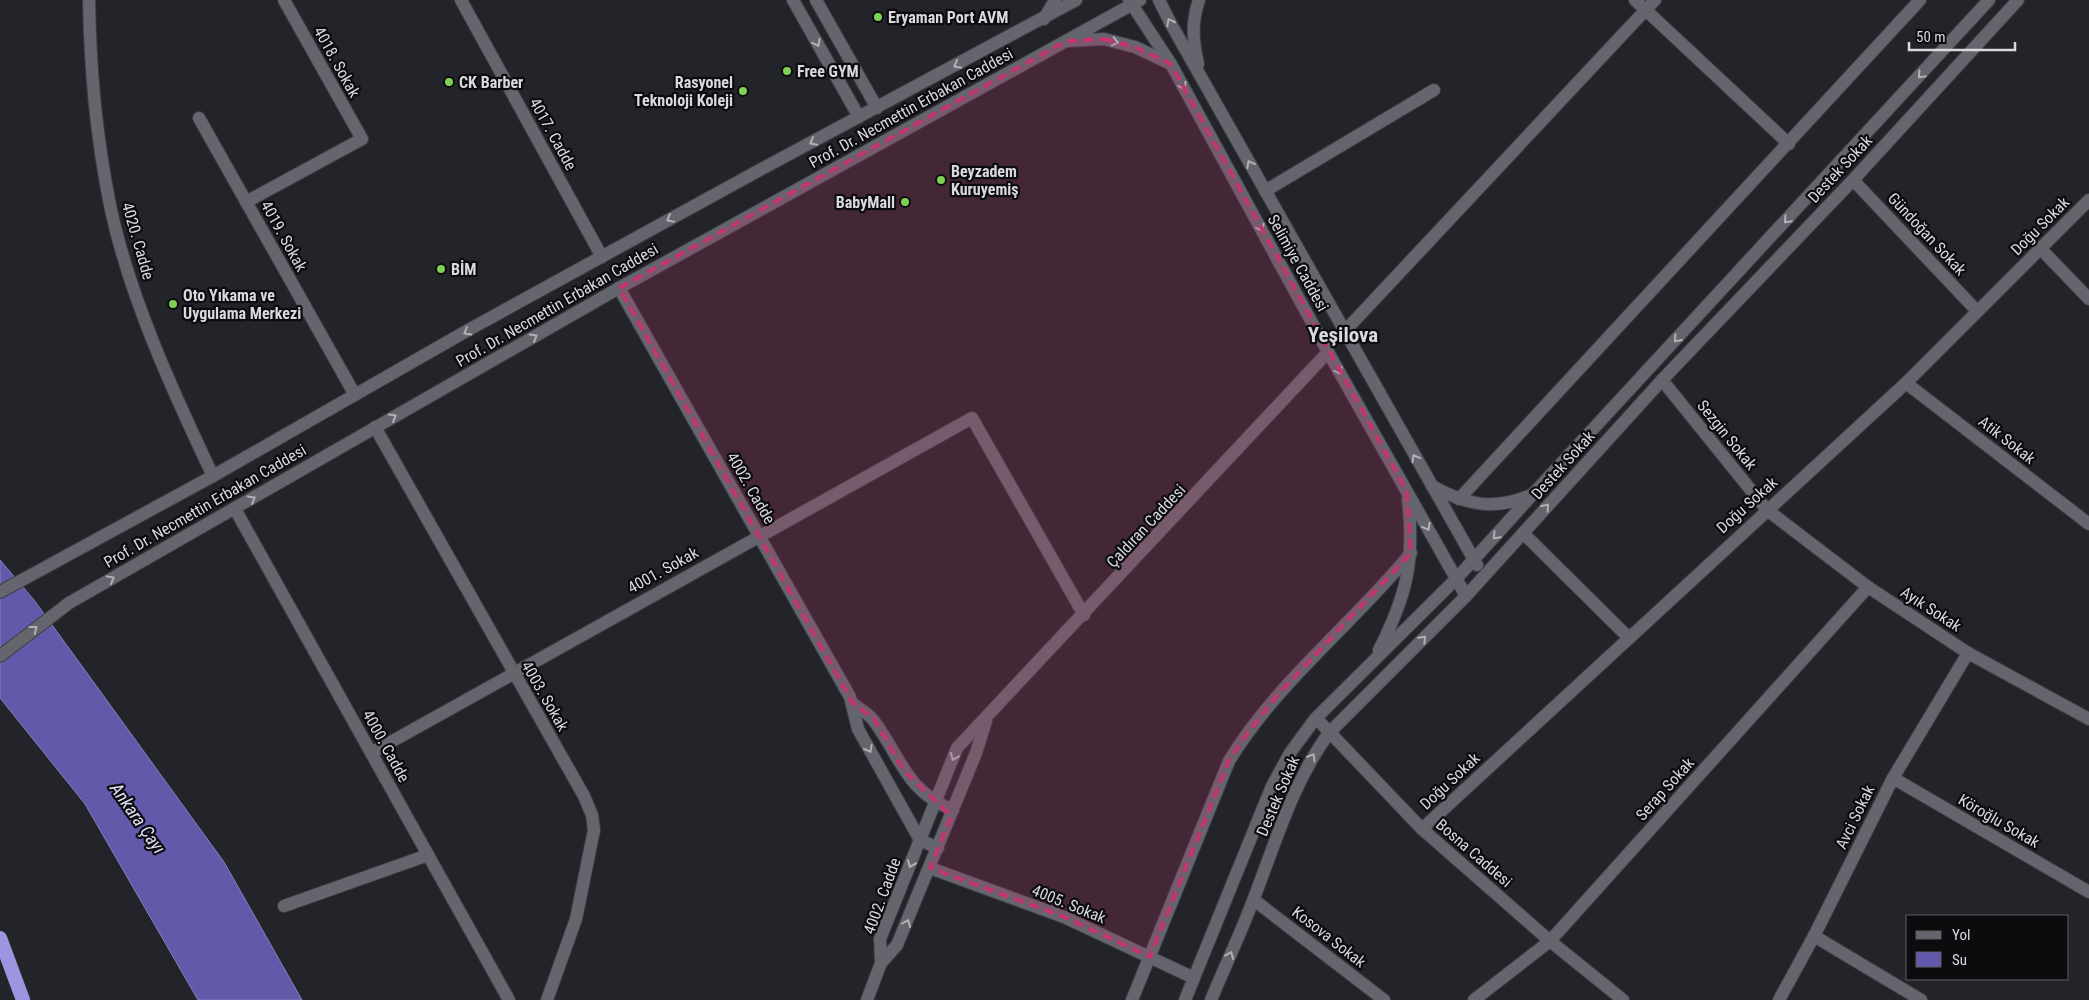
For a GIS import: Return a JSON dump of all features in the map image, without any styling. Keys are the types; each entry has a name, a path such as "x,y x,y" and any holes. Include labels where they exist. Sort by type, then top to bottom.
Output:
{"highway":[{"path":"0,938 23,1000"}],"street":[{"name":"4020. Cadde","path":"90,0 96,119 110,202 128,267 152,338 179,405 213,476"},
{"name":"4018. Sokak","path":"246,202 362,139 284,0"},
{"name":"4017. Cadde","path":"461,0 602,257"},
{"path":"793,0 859,117"},
{"path":"816,0 877,108"},
{"path":"1044,19 1055,0"},
{"name":"Prof. Dr. Necmettin Erbakan Caddesi","path":"0,592 213,476 602,257 1076,0"},
{"name":"Selimiye Caddesi","path":"1159,0 1170,24 1484,576"},
{"path":"1199,0 1194,15 1192,38 1200,74"},
{"path":"1635,0 1789,144"},
{"path":"1344,332 1655,0"},
{"path":"1460,499 1920,0"},
{"name":"Destek Sokak","path":"1184,1000 1272,786 1290,753 1316,718 1474,560 1989,0"},
{"name":"Destek Sokak","path":"1211,1000 1254,900 1294,792 1312,756 1329,732 1466,596 1662,380 1853,180 2018,0"},
{"name":"Prof. Dr. Necmettin Erbakan Caddesi","path":"0,656 68,603 619,288 1134,2"},
{"name":"Selimiye Caddesi","path":"1134,2 1171,64 1328,352 1466,596"},
{"path":"1066,41 1104,39 1135,47 1171,64"},
{"path":"1265,191 1434,90"},
{"name":"4019. Sokak","path":"199,118 355,395"},
{"name":"Gündoğan Sokak","path":"1853,180 1977,311"},
{"name":"Doğu Sokak","path":"1422,829 1628,637 1906,383 2089,200"},
{"path":"2040,248 2089,299"},
{"name":"4002. Cadde","path":"619,288 853,704 858,729 920,840"},
{"name":"Çaldıran Caddesi","path":"936,803 957,748 986,721 1328,352"},
{"name":"Sezgin Sokak","path":"1662,380 1767,510"},
{"name":"Atik Sokak","path":"1906,383 2089,524"},
{"name":"4001. Sokak","path":"371,753 759,535 972,418 1084,615"},
{"name":"4003. Sokak","path":"375,427 584,796 592,814 594,830 576,919 547,1000"},
{"path":"1432,486 1460,499 1489,505 1503,505 1533,494"},
{"path":"1374,660 1400,605 1407,582 1412,553 1407,491"},
{"name":"4000. Cadde","path":"235,509 509,1000"},
{"name":"Ayık Sokak","path":"1767,510 1868,587 1968,652 2089,719"},
{"path":"1523,532 1628,637"},
{"path":"1132,1000 1229,761 1277,696 1390,579 1412,553"},
{"name":"Serap Sokak","path":"1474,1000 1550,941 1868,587"},
{"name":"Avci Sokak","path":"1778,1000 1814,936 1893,778 1968,652"},
{"name":"4002. Cadde","path":"853,704 874,719 904,771 917,787 936,803 953,810 897,946 881,963 867,1000"},
{"name":"Bosna Caddesi","path":"1316,718 1422,829 1550,941 1623,1000"},
{"name":"Çaldıran Caddesi","path":"953,810 976,753 986,721"},
{"name":"Köroğlu Sokak","path":"1893,778 2089,892"},
{"name":"4002. Cadde","path":"881,963 880,939 936,803"},
{"path":"920,840 938,848"},
{"path":"284,906 428,855"},
{"name":"4005. Sokak","path":"930,868 1064,917 1194,978"},
{"name":"Kosova Sokak","path":"1254,900 1384,1000"},
{"path":"1814,936 1921,1000"}],"highlighted area":[{"path":"1104,39 1135,47 1171,64 1407,491 1411,553 1277,696 1229,761 1150,957 1064,917 930,868 951,816 904,771 874,719 853,704 619,288 1066,41"}],"water":[{"name":"Ankara Çayı","path":"0,560 34,600 224,862 302,1000 198,1000 85,804 0,698"}],"place":[{"name":"Eryaman Port AVM","path":"878,17"},
{"name":"Free GYM","path":"787,71"},
{"name":"CK Barber","path":"449,82"},
{"name":"Rasyonel Teknoloji Koleji","path":"743,91"},
{"name":"Beyzadem Kuruyemiş","path":"941,180"},
{"name":"BabyMall","path":"905,202"},
{"name":"BİM","path":"441,269"},
{"name":"Oto Yıkama ve Uygulama Merkezi","path":"173,304"}],"district":[{"name":"Yeşilova","path":"1343,335"}]}
